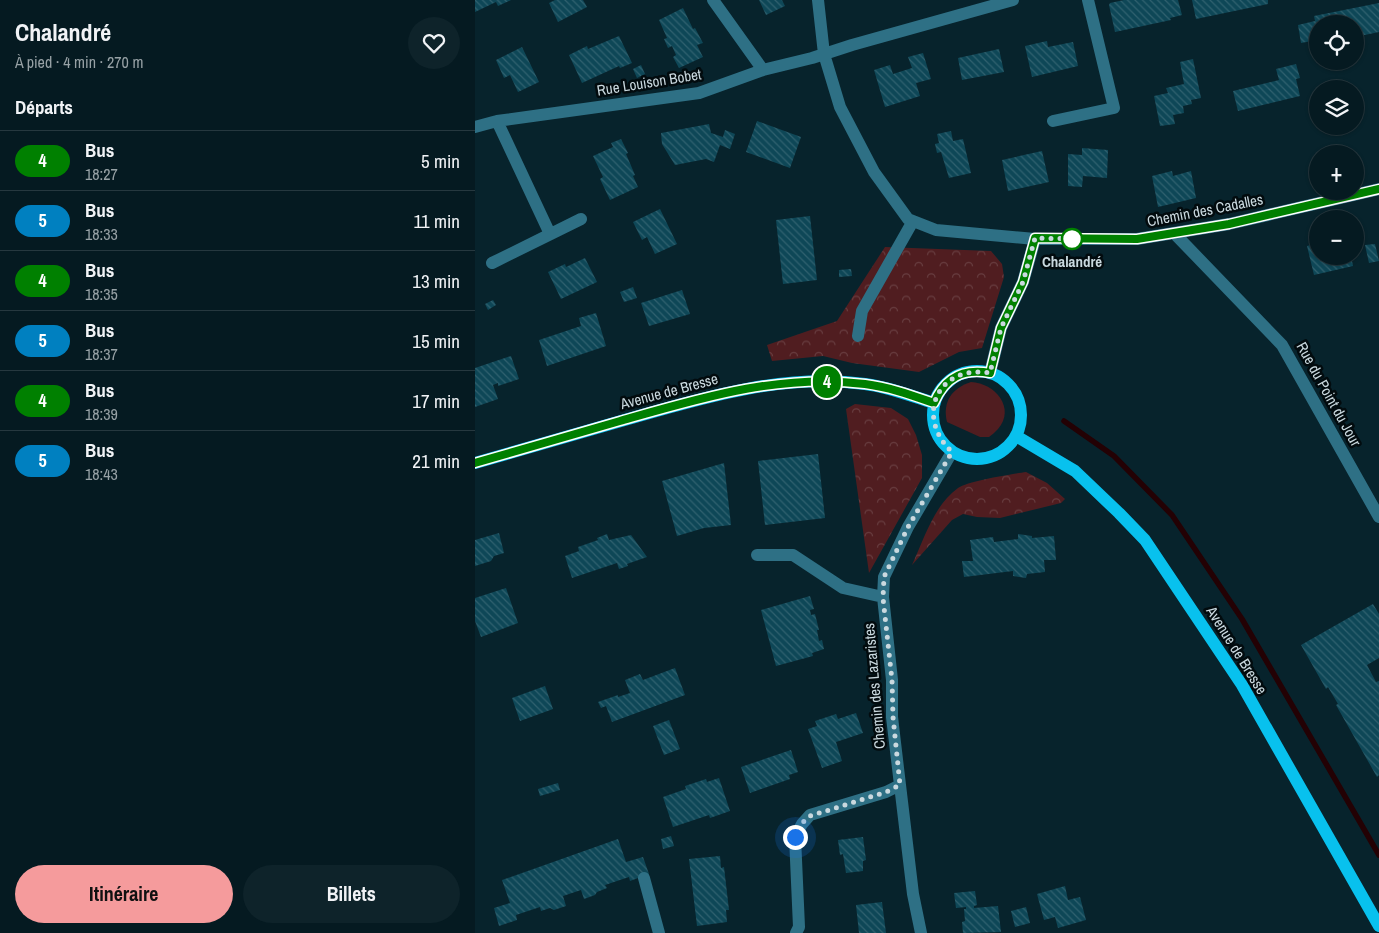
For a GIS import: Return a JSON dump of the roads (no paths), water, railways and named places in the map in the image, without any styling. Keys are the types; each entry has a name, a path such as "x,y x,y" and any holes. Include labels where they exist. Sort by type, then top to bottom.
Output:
{"main road":[{"path":"966,372 990,373 1009,385 1015,394 1020,404 1020,426 1009,446 999,454 975,460 952,452 942,443 936,431 933,418 934,403 938,393 955,376 966,372"},
{"name":"Avenue de Bresse","path":"475,463 708,396 756,387 799,382 864,384 888,388 934,403"},
{"name":"Avenue de Bresse","path":"1016,436 1075,471 1119,512 1145,540 1242,685 1379,926"}],"street":[{"path":"713,0 763,70"},
{"path":"818,0 824,54 840,108 874,172 907,219 913,221 862,311 858,336"},
{"name":"Rue Louison Bobet","path":"475,127 497,121 699,92 763,70 1013,0"},
{"path":"1053,121 1114,108 1088,0"},
{"path":"497,121 550,234"},
{"name":"Chemin des Cadalles","path":"913,221 936,230 1035,238 1137,239 1229,224 1379,189"},
{"path":"492,263 581,219"},
{"name":"Rue du Point du Jour","path":"1173,233 1282,345 1379,517"},
{"path":"990,373 1001,328 1023,282 1035,238"},
{"name":"Chemin des Lazaristes","path":"921,933 913,894 900,785 893,717 892,680 883,598 884,577 908,527 952,452"},
{"path":"757,555 793,555 843,588 883,598"},
{"path":"796,933 799,928 795,837 801,824 810,816 886,792 900,785"},
{"path":"644,878 659,933"}],"waterway":[{"path":"1064,421 1114,456 1172,515 1242,619 1379,855"}],"place":[{"name":"Chalandré","path":"1072,239"}]}
